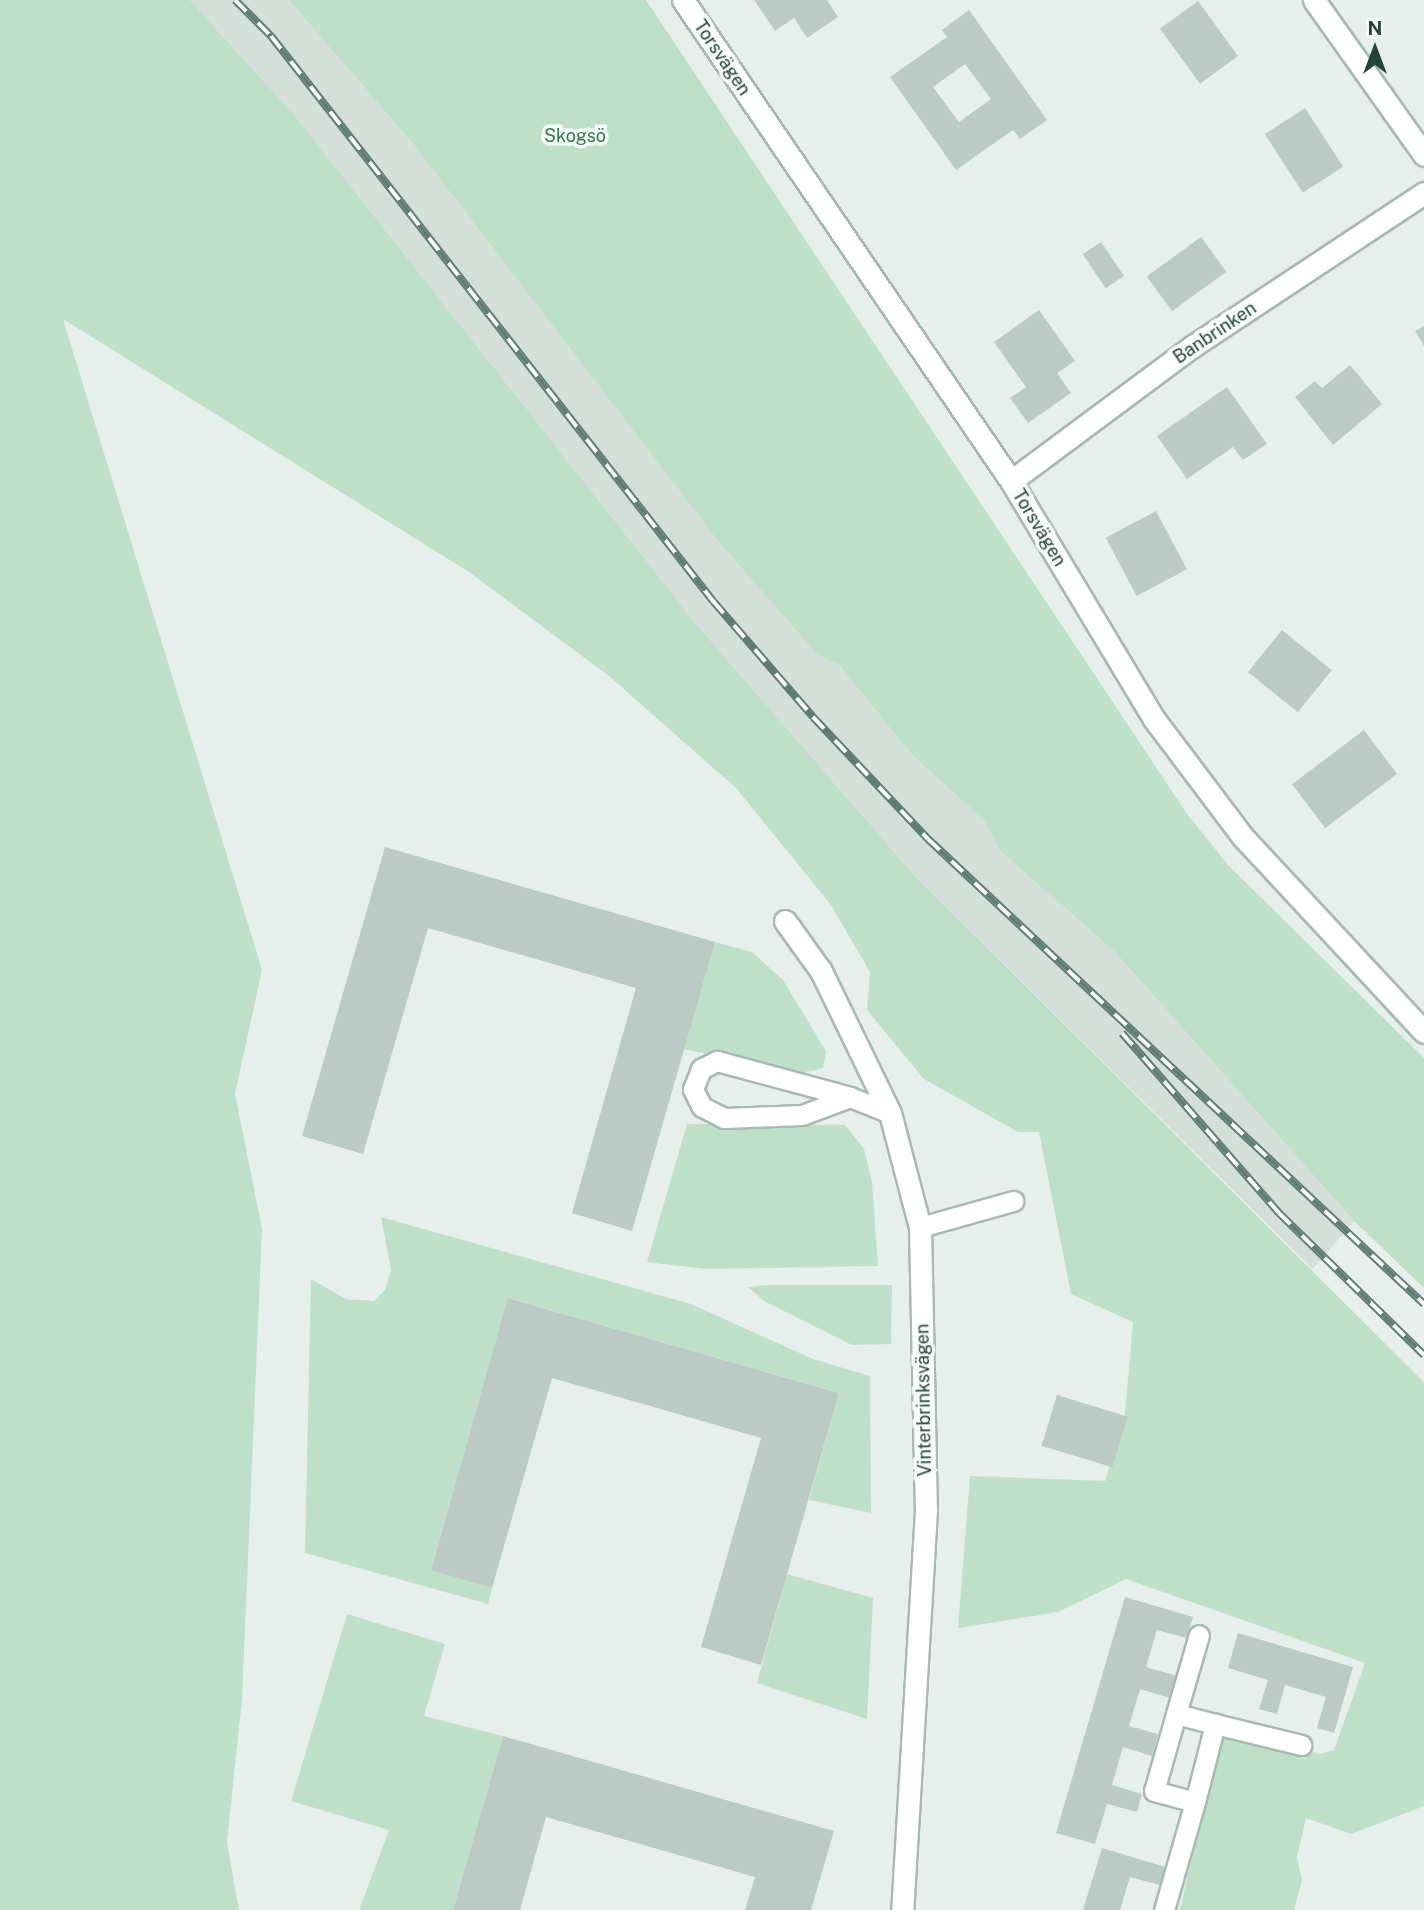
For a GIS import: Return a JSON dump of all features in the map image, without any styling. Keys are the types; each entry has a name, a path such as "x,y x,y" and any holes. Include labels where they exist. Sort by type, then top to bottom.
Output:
{"street":[{"name":"Torsvägen","path":"683,0 1011,481 1170,740 1242,837 1424,1032"},
{"path":"1314,0 1424,155"},
{"name":"Banbrinken","path":"1011,481 1194,346 1424,193"},
{"name":"Vinterbrinksvägen","path":"785,921 821,971 890,1113 920,1227 926,1510 902,1910"}],"lane":[{"path":"850,1097 802,1115 724,1118 702,1107 693,1089 701,1069 717,1061 850,1097 890,1113"},
{"path":"920,1227 1013,1201"},
{"path":"1195,1802 1154,1791 1199,1635"},
{"path":"1176,1714 1301,1745"},
{"path":"1164,1910 1215,1724"}],"shaded area":[{"path":"190,0 289,0 413,144 718,541 817,653 839,665 913,756 984,820 1000,851 1114,951 1354,1221 1313,1269 914,875 697,625 296,117"}],"green space":[{"path":"0,0 190,0 296,117 697,625 914,875 1424,1382 1424,1806 1351,1834 1306,1818 1297,1857 1302,1880 1294,1910 1180,1910 1214,1757 1224,1732 1320,1754 1334,1750 1365,1663 1126,1579 1058,1612 958,1628 970,1476 1105,1481 1125,1413 1133,1322 1071,1294 1039,1132 1018,1132 924,1079 867,1010 870,972 831,905 736,788 609,676 469,572 63,319 262,970 235,1094 262,1229 242,1699 227,1843 239,1910 0,1910"},
{"name":"Skogsö","path":"289,0 646,0 1187,814 1229,866 1424,1058 1424,1288 1354,1221 1114,951 1000,851 984,820 913,756 839,665 817,654 718,541 413,144"},
{"path":"715,942 752,952 783,980 826,1051 823,1068 799,1074 684,1049"},
{"path":"687,1124 845,1125 864,1149 872,1182 878,1266 706,1269 647,1262"},
{"path":"381,1217 691,1304 813,1359 870,1376 871,1513 809,1500 839,1393 509,1298 431,1569 492,1588 488,1604 305,1553 311,1279 346,1299 374,1301 385,1290 391,1270"},
{"path":"892,1285 891,1344 852,1345 764,1301 748,1287"},
{"path":"787,1574 873,1598 867,1719 757,1683"},
{"path":"347,1614 445,1644 424,1716 503,1736 453,1910 359,1910 389,1830 291,1801"}],"building":[{"path":"754,0 827,0 838,17 807,38 794,18 775,31"},
{"path":"1198,1 1238,56 1200,84 1160,29"},
{"path":"969,10 1047,120 1020,139 1013,130 956,170 890,77 947,37 942,30","holes":["965,64 991,99 959,122 933,87"]},
{"path":"1305,108 1343,167 1303,193 1265,134"},
{"path":"1201,237 1226,272 1172,311 1147,276"},
{"path":"1101,242 1124,276 1106,288 1083,254"},
{"path":"1039,310 1075,361 1057,373 1071,393 1028,423 1010,398 1026,387 994,342"},
{"path":"1424,326 1424,346 1415,331"},
{"path":"1350,365 1382,404 1333,445 1295,397 1315,381 1322,388"},
{"path":"1227,387 1267,444 1243,460 1233,447 1187,479 1157,436"},
{"path":"1156,511 1187,569 1137,596 1106,538"},
{"path":"1282,630 1332,670 1298,712 1248,672"},
{"path":"1364,730 1397,774 1325,828 1292,784"},
{"path":"385,847 715,942 632,1231 572,1213 636,988 428,928 363,1154 302,1136"},
{"path":"508,1298 839,1393 761,1665 701,1647 761,1438 612,1395 552,1378 492,1588 431,1570"},
{"path":"1057,1395 1128,1417 1112,1467 1042,1446"},
{"path":"1125,1597 1193,1617 1187,1638 1157,1630 1146,1667 1177,1676 1170,1698 1140,1689 1129,1726 1158,1734 1152,1756 1123,1747 1112,1785 1142,1794 1137,1812 1107,1804 1095,1844 1056,1833"},
{"path":"1238,1633 1353,1667 1334,1733 1317,1728 1326,1697 1285,1685 1277,1714 1259,1709 1268,1680 1228,1668"},
{"path":"503,1736 834,1831 811,1910 745,1910 755,1877 546,1817 520,1910 453,1910"},
{"path":"1102,1848 1165,1867 1160,1885 1130,1877 1120,1910 1083,1910"}],"railway":[{"path":"235,0 271,36 713,601 813,717 928,839 1424,1304"},
{"path":"1122,1033 1279,1213 1424,1355"}]}
